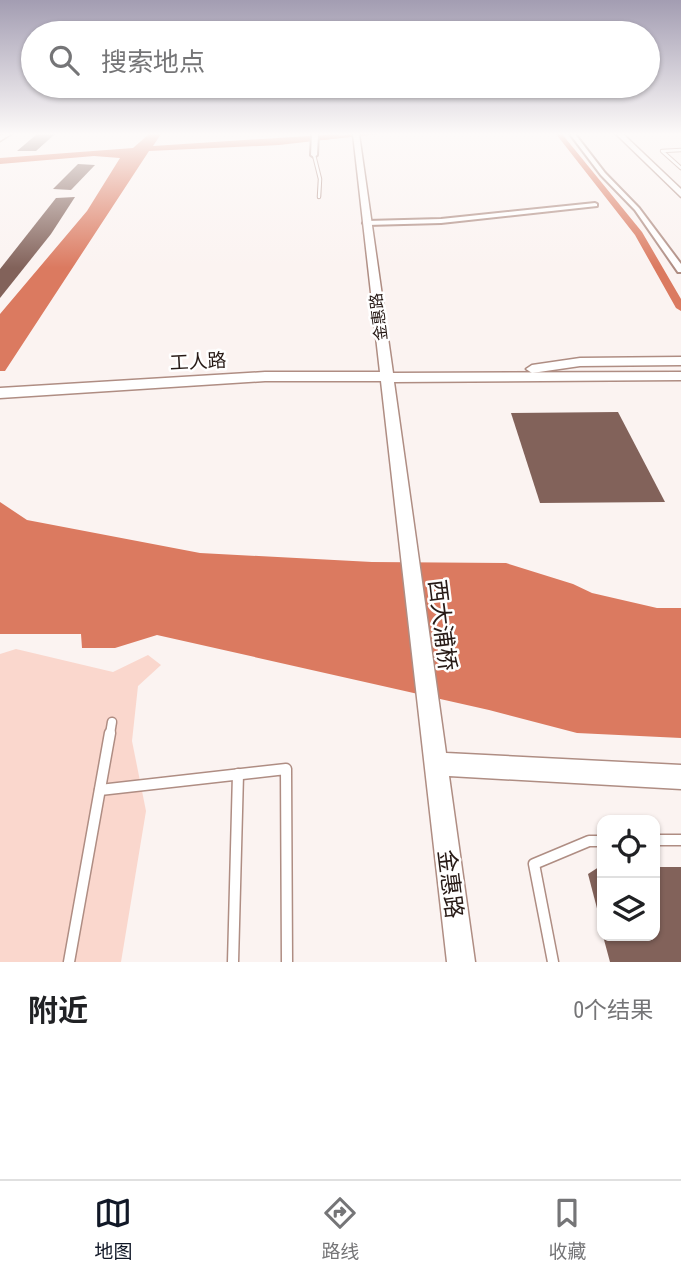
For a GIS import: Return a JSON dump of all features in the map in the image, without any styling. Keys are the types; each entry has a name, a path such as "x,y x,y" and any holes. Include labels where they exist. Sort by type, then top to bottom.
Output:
{"main road":[{"name":"金惠路","path":"362,179 401,493"},
{"path":"665,179 681,194"},
{"path":"534,373 580,362 681,361"},
{"path":"612,373 681,368"},
{"path":"534,373 612,386 681,385"},
{"name":"工人路","path":"6,393 183,380 385,376 424,379 534,373 612,373"},
{"path":"612,373 681,376"},
{"name":"西大浦桥","path":"401,493 436,764"},
{"path":"436,764 681,778"},
{"name":"金惠路","path":"436,764 461,962"}],"street":[{"path":"608,179 637,209 681,270"},
{"path":"367,223 441,221 595,205"}],"lane":[{"path":"319,197 320,179"},
{"path":"69,962 112,722"},
{"path":"100,790 286,769 287,962"},
{"path":"233,962 238,774"},
{"path":"660,840 681,840"},
{"path":"553,962 534,864 589,841 597,841"}],"shaded area":[{"path":"107,179 131,179 5,371 0,371 0,314 87,211"},
{"path":"0,502 27,520 200,553 372,562 506,563 573,584 592,593 657,608 681,608 681,738 577,733 489,710 157,635 115,648 82,648 81,634 0,634"},
{"path":"16,649 113,672 148,655 161,665 138,686 132,741 146,811 121,962 0,962 0,654"}],"building":[{"path":"63,179 82,179 71,190 53,189"},
{"path":"75,197 51,234 0,298 0,269 56,198"},
{"path":"618,412 665,502 540,503 511,413"},
{"path":"660,867 681,867 681,962 610,962 604,941 660,941"},
{"path":"597,868 597,908 588,874"}],"waterway":[{"path":"595,179 639,234 681,308"}]}
